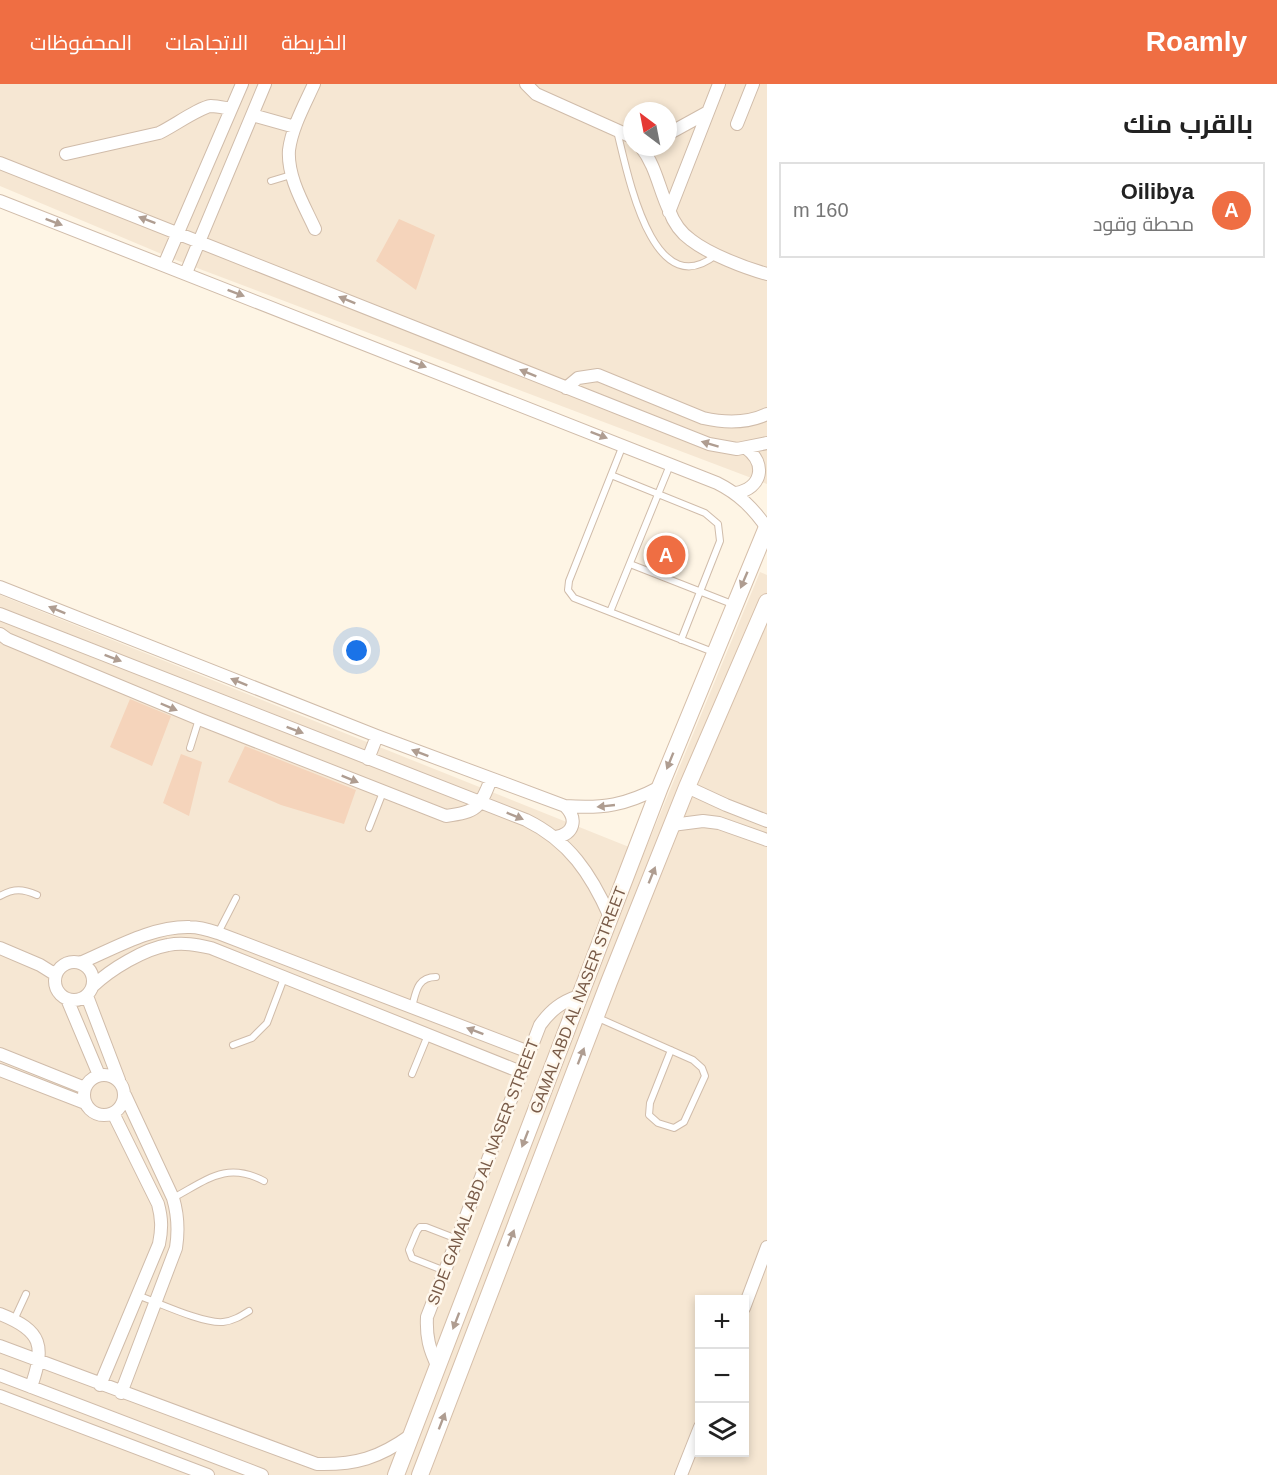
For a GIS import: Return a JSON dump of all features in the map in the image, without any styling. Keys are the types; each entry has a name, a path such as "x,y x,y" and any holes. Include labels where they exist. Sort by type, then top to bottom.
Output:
{"main road":[{"name":"GAMAL ABD AL NASER STREET","path":"396,1475 660,787 767,527"},
{"name":"GAMAL ABD AL NASER STREET","path":"420,1475 596,1016 687,787 767,602"}],"street":[{"path":"164,265 242,84"},
{"path":"186,273 265,84"},
{"path":"314,84 289,150 292,175 315,229"},
{"path":"526,84 536,94 623,133"},
{"path":"669,212 719,84"},
{"path":"737,124 753,84"},
{"path":"66,154 159,133 211,106 231,109"},
{"path":"677,129 708,112"},
{"path":"252,115 296,127"},
{"path":"212,152 232,161"},
{"path":"646,156 657,174 669,212 678,228 690,240 766,275"},
{"path":"0,163 709,444 727,448 746,448 767,443"},
{"path":"0,201 717,483 736,493 767,527"},
{"path":"566,388 578,378 598,375 703,418 716,421 742,421 767,414"},
{"path":"736,493 752,486 758,479 760,470 753,453 746,448"},
{"path":"0,587 377,736 565,806 590,808 615,806 660,787"},
{"path":"0,614 526,820 556,837 587,874 600,894 610,917"},
{"path":"0,634 7,639 199,719 446,816 466,813 483,802 491,779"},
{"path":"368,759 377,736"},
{"path":"687,787 767,821"},
{"path":"556,837 565,836 571,830 574,821 572,813 565,806"},
{"path":"672,825 703,821 719,823 767,840"},
{"path":"99,1075 67,999 57,989 56,975 69,963 80,963 141,936 166,928 192,927 218,933 529,1052"},
{"path":"67,999 81,999 110,971 147,952 168,945 190,944 211,948 521,1072"},
{"path":"0,948 40,965 56,975"},
{"path":"80,963 91,972 90,991 119,1080 173,1198 178,1214 179,1231 176,1248 121,1393"},
{"path":"353,1005 360,987"},
{"name":"SIDE GAMAL ABD AL NASER STREET","path":"438,1367 430,1351 426,1334 427,1317 540,1025 550,1012 564,1002 579,996"},
{"path":"0,1054 85,1088"},
{"path":"0,1070 85,1102 94,1112 107,1115 122,1105 125,1095"},
{"path":"85,1102 85,1088 93,1078 99,1075 109,1075 119,1080"},
{"path":"100,1384 159,1244 162,1231 162,1217 158,1204 113,1113"},
{"path":"749,1295 767,1247"},
{"path":"0,1314 14,1320 35,1337 40,1348 40,1362 31,1387"},
{"path":"0,1347 318,1470 367,1460 411,1435"},
{"path":"0,1375 262,1475"},
{"path":"0,1396 208,1475"},
{"path":"681,1475 695,1438"},
{"path":"168,1475 174,1462"}],"lane":[{"path":"617,130 638,210 648,231 664,254 675,264 690,268 705,264 717,254"},
{"path":"271,181 292,175"},
{"path":"623,445 568,590 574,598 714,652"},
{"path":"610,612 670,464"},
{"path":"611,475 710,516 718,524 720,541 681,640"},
{"path":"630,564 734,605"},
{"path":"190,748 199,719"},
{"path":"369,828 383,792"},
{"path":"0,896 10,890 24,889 37,895"},
{"path":"218,933 236,898"},
{"path":"412,1007 420,982 427,977 436,977"},
{"path":"233,1045 252,1038 267,1023 284,978"},
{"path":"596,1016 671,1050 693,1060 702,1068 705,1076 684,1122 674,1128 658,1123 649,1115 650,1103 671,1050"},
{"path":"412,1074 428,1035"},
{"path":"173,1198 215,1175 231,1171 249,1173 264,1181"},
{"path":"445,1271 412,1258 409,1250 420,1227 426,1227 457,1239"},
{"path":"14,1320 26,1294"},
{"path":"137,1295 208,1321 222,1322 237,1319 249,1311"}],"shaded area":[{"path":"0,84 767,84 767,484 176,260 0,186"},
{"path":"760,572 767,575 767,1475 0,1475 0,595 644,853"}],"building":[{"path":"399,219 435,235 416,290 376,261"},
{"path":"130,699 171,716 152,766 110,747"},
{"path":"245,746 356,790 344,824 281,805 228,782"},
{"path":"181,754 202,762 189,816 163,803"}],"place":[{"name":"Oilibya","path":"666,555"}]}
